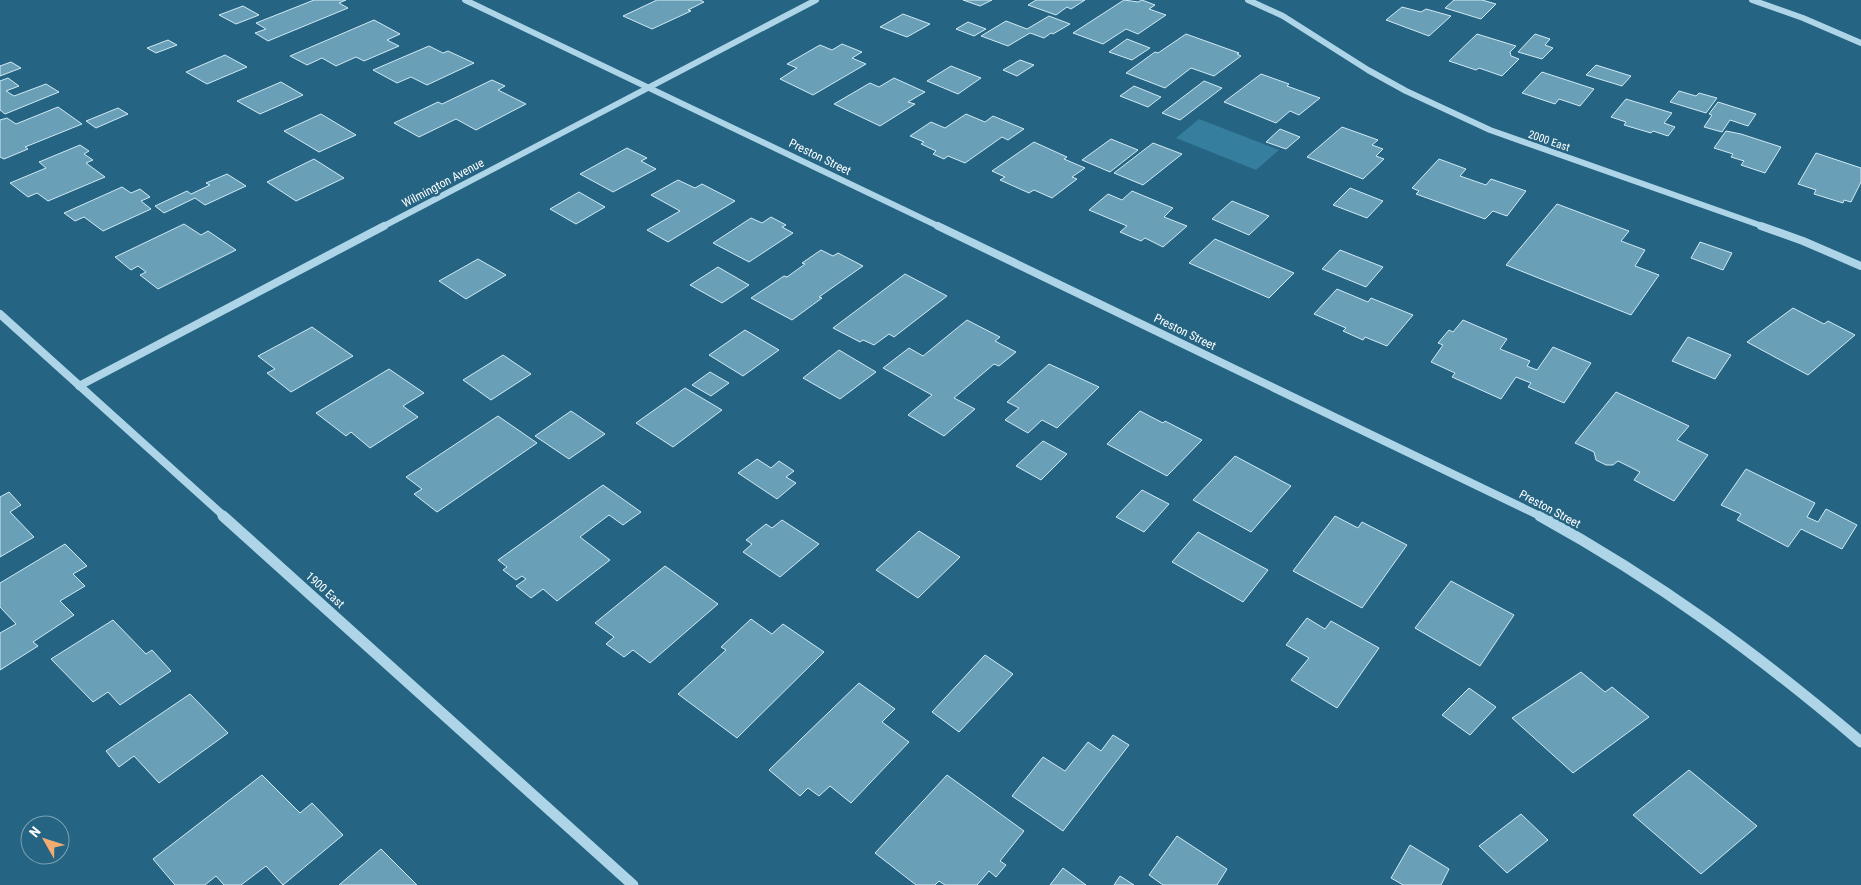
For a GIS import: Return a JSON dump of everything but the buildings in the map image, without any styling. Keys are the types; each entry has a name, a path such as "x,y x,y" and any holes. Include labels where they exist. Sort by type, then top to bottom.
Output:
{"street":[{"name":"Preston Street","path":"465,0 1484,488 1574,534 1634,570 1723,631 1800,690 1861,742"},
{"name":"Wilmington Avenue","path":"79,386 816,0"},
{"name":"2000 East","path":"1248,0 1283,16 1368,70 1406,91 1490,130 1794,238 1861,266"},
{"path":"1752,0 1803,18 1861,43"},
{"name":"1900 East","path":"0,314 633,885"}],"shaded area":[{"path":"1199,119 1279,150 1256,170 1176,138"}]}
